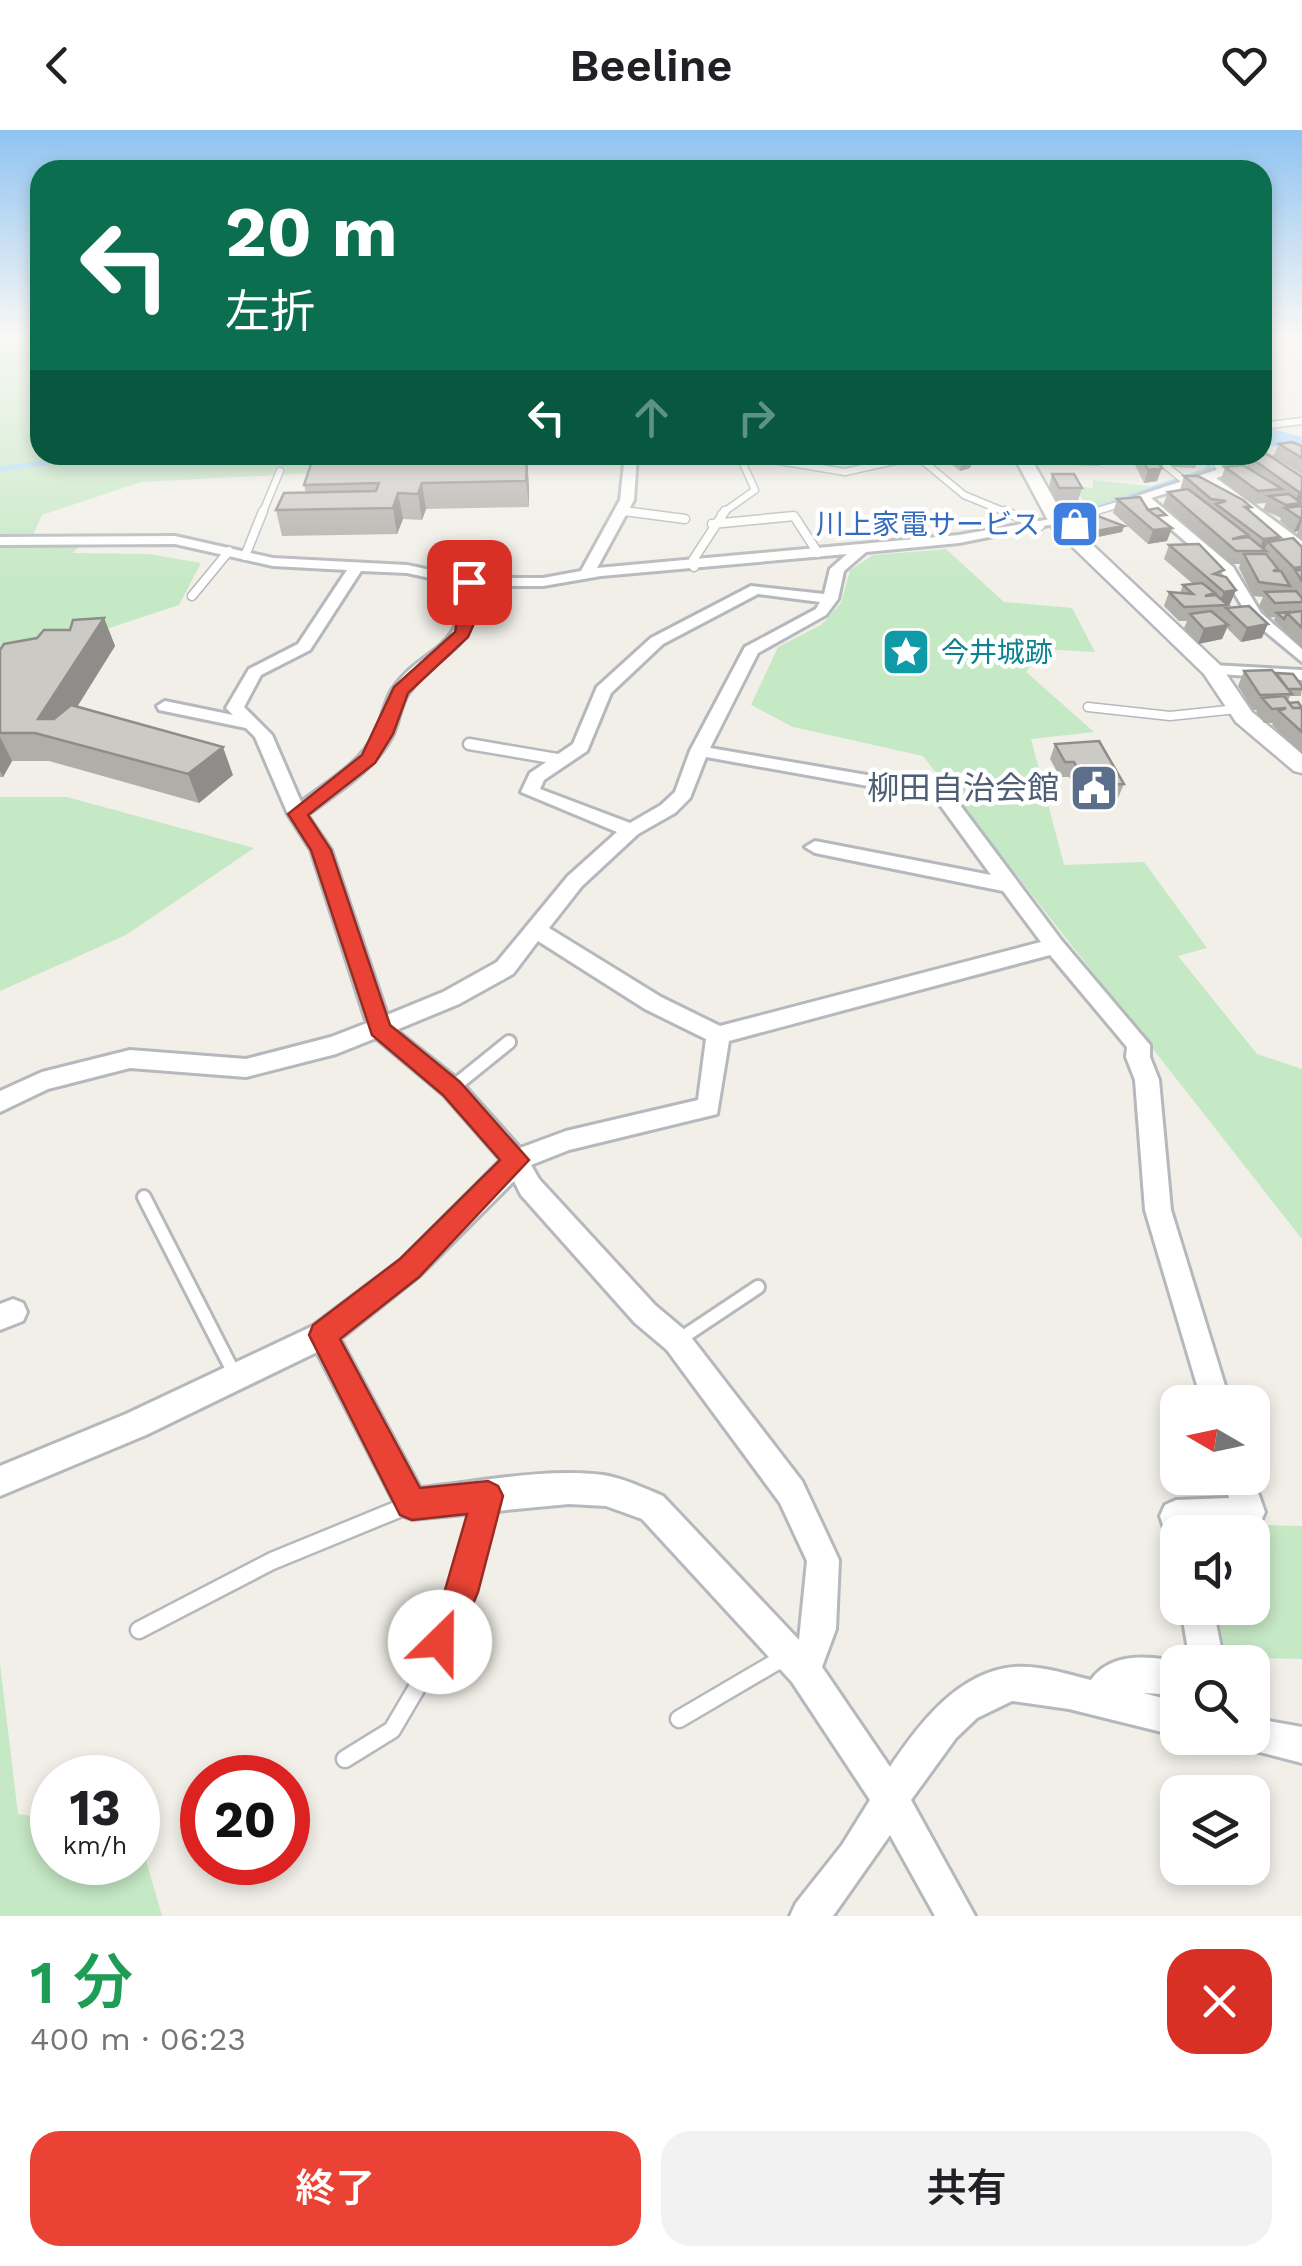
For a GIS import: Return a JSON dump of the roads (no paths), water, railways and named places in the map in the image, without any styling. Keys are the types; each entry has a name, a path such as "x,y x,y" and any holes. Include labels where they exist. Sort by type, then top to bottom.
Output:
{"street":[{"path":"1272,464 1302,481"},
{"path":"587,574 622,510 629,465"},
{"path":"1024,465 1048,524 1212,670 1238,710 1302,766"},
{"path":"1246,465 1181,479 1141,498 1228,570 1255,616 1302,657"},
{"path":"1206,476 1302,548"},
{"path":"0,541 175,540 355,569 407,569 469,582 544,582 587,574 861,549 1048,524"},
{"path":"0,1102 42,1081 130,1059 246,1068 380,1029 505,968 576,881 631,830 668,809 683,794 699,751 750,650 809,620 830,599 837,570 861,549"},
{"path":"355,569 304,647 256,672 235,708 263,735 297,814 321,850 380,1029 452,1088 516,1160 530,1187 645,1314 677,1341 791,1492 822,1560 819,1629 796,1662"},
{"path":"297,814 368,759 384,734 400,691 462,634 468,619 469,582"},
{"path":"631,830 530,792 536,777 581,747 602,691 656,640 756,589 830,599"},
{"path":"1212,670 1302,675"},
{"path":"165,706 250,724"},
{"path":"699,751 941,793 1054,946 1139,1045 1138,1057 1147,1080 1158,1210 1211,1385"},
{"path":"814,847 1009,884"},
{"path":"538,932 653,1003 718,1035 1054,946"},
{"path":"0,1481 136,1424 323,1335 410,1268 516,1160 566,1141 709,1107 718,1035"},
{"path":"323,1335 412,1504 569,1489 606,1491 652,1506 796,1662 890,1798 956,1916"},
{"path":"1194,1515 1249,1512 1244,1495"},
{"path":"1103,1703 1106,1688 1118,1676 1160,1677"},
{"path":"809,1916 860,1852 890,1798 943,1727 961,1710 998,1687 1016,1684 1160,1716"},
{"path":"1270,1739 1302,1746"}],"lane":[{"path":"1272,425 1302,421"},
{"path":"694,567 693,560 712,524 755,490 745,465"},
{"path":"793,465 824,471 874,465"},
{"path":"927,465 964,495 1048,524 1141,498"},
{"path":"1218,465 1222,471"},
{"path":"1166,466 1181,479"},
{"path":"192,596 237,553 280,471"},
{"path":"622,510 685,519"},
{"path":"712,524 794,516 818,553"},
{"path":"1088,707 1170,716 1238,710"},
{"path":"469,744 563,760"},
{"path":"452,1088 509,1042"},
{"path":"144,1197 234,1376"},
{"path":"677,1341 758,1286"},
{"path":"345,1759 392,1730 429,1667 461,1592 488,1496"},
{"path":"139,1630 231,1578 321,1536 412,1504"},
{"path":"679,1718 796,1662"}],"waterway":[{"path":"1272,437 1302,446"},
{"path":"0,469 30,465"},
{"path":"1078,514 1210,469 1208,465"},
{"path":"1065,518 1085,511"}],"place":[{"name":"川上家電サービス","path":"1075,524"},
{"name":"今井城跡","path":"906,652"},
{"name":"柳田自治会館","path":"1094,788"}]}
